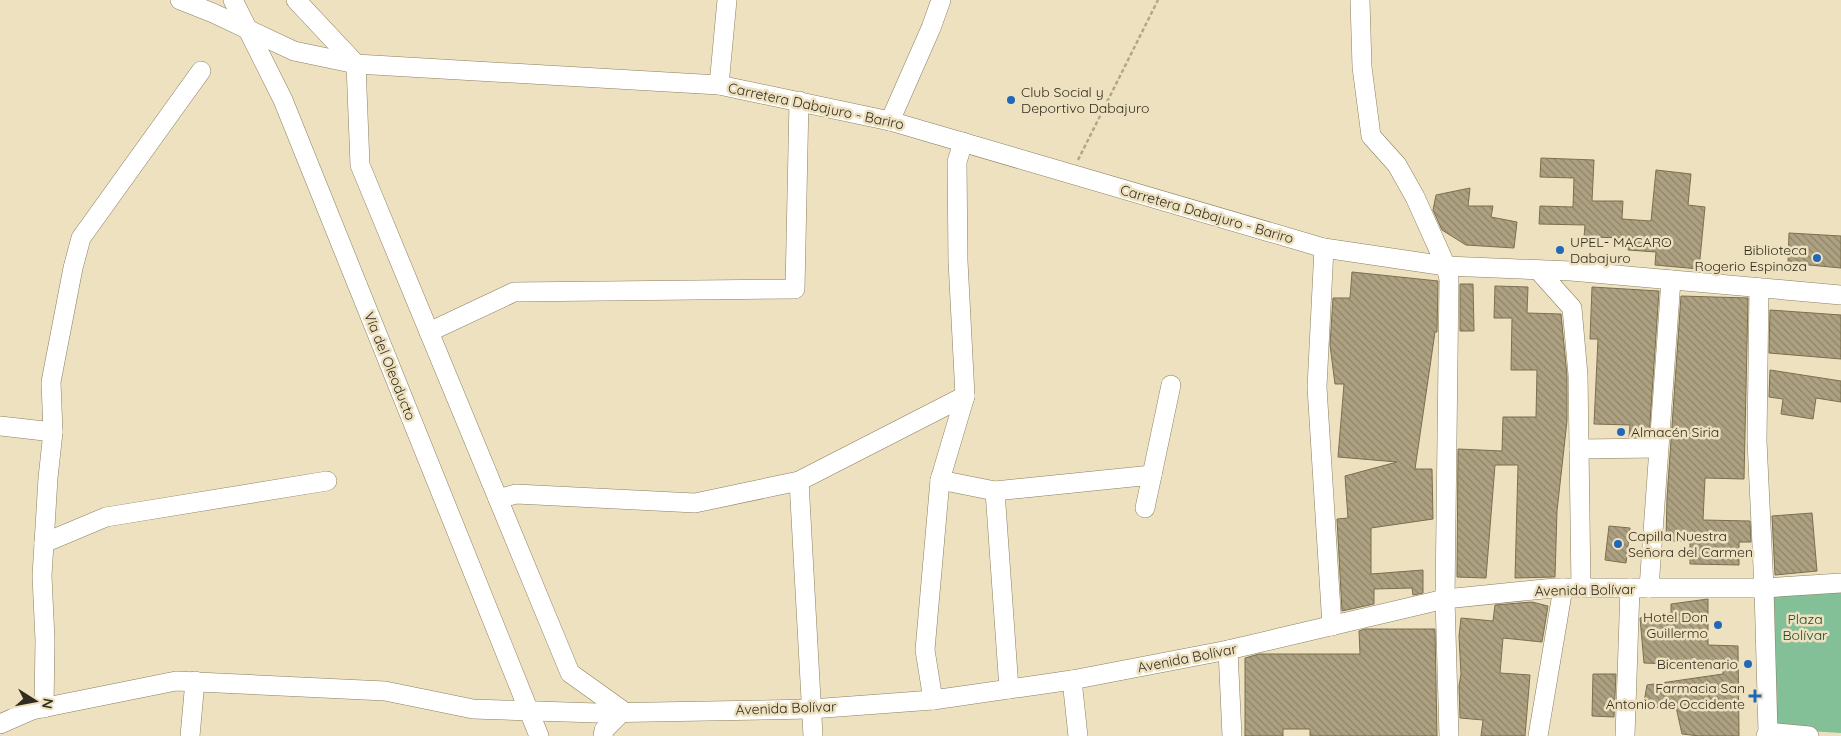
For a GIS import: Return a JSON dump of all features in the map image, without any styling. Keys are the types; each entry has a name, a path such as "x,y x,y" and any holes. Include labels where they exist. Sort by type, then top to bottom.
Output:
{"street":[{"name":"Carretera Dabajuro - Bariro","path":"180,0 294,51 356,64 719,85 800,101 890,121 1324,248 1446,266 1538,270 1841,295"},
{"name":"Vía del Oleoducto","path":"233,0 283,100 539,736"},
{"path":"296,0 356,64 360,165 570,673 623,711 604,730 603,736"},
{"path":"719,85 727,0"},
{"path":"926,0 931,28"},
{"path":"890,121 931,28 941,0"},
{"path":"1360,0 1362,67 1371,136 1397,165 1415,197 1446,266 1449,279 1445,599 1449,736"},
{"path":"44,708 45,640 42,576 53,432 51,382 73,268 81,238 201,71"},
{"path":"429,332 514,292 795,289 800,101"},
{"path":"934,700 924,650 940,480 965,396 958,260 957,172 957,162 963,142"},
{"path":"1324,248 1318,387 1332,626"},
{"path":"1538,270 1572,308 1578,375 1579,449 1572,588 1538,736"},
{"path":"1625,736 1639,588 1658,448 1671,280"},
{"path":"1759,288 1757,440 1764,588 1767,734 1809,736"},
{"path":"1145,508 1171,385"},
{"path":"498,499 516,494 695,503 799,481 965,396"},
{"path":"0,426 53,432"},
{"path":"1579,449 1658,448"},
{"path":"940,480 996,491 1152,475"},
{"path":"44,543 106,517 327,481"},
{"path":"799,481 813,736"},
{"path":"996,491 1009,690"},
{"name":"Avenida Bolívar","path":"0,724 32,710 176,681 385,691 474,709 597,713 623,711 811,709 934,700 1072,680 1228,650 1445,599 1572,588 1764,588 1841,583"},
{"path":"1228,650 1232,736"},
{"path":"1072,680 1078,736"},
{"path":"190,736 195,682"}],"path":[{"path":"1071,174 1158,0"}],"green space":[{"name":"Plaza Bolívar","path":"1841,588 1841,733 1772,729 1767,592"}],"building":[{"path":"1541,158 1594,160 1592,201 1623,201 1622,219 1651,221 1656,170 1691,174 1688,205 1705,207 1699,269 1655,265 1656,252 1628,250 1629,238 1584,237 1585,225 1539,224 1540,206 1573,207 1574,178 1540,177"},
{"path":"1470,188 1468,206 1493,206 1491,217 1517,222 1514,248 1466,245 1442,230 1433,210 1436,195"},
{"path":"1789,233 1841,236 1841,268 1788,263"},
{"path":"1352,272 1438,281 1437,332 1435,332 1415,469 1432,469 1433,519 1371,528 1371,574 1423,570 1423,593 1413,595 1412,588 1374,589 1374,604 1342,611 1337,519 1348,518 1345,476 1397,462 1338,457 1344,384 1335,384 1330,345 1333,298 1350,298"},
{"path":"1460,284 1473,284 1474,331 1460,331"},
{"path":"1495,286 1528,287 1527,313 1561,314 1567,376 1567,421 1557,511 1555,577 1515,578 1518,465 1495,465 1486,578 1457,577 1458,449 1502,451 1503,417 1536,417 1537,370 1511,370 1512,318 1494,318"},
{"path":"1592,287 1659,291 1649,437 1629,437 1630,425 1594,424 1598,339 1590,339"},
{"path":"1681,296 1748,298 1744,479 1705,478 1703,520 1750,521 1751,542 1739,542 1739,565 1690,564 1690,541 1666,541 1667,498"},
{"path":"1770,310 1841,315 1841,359 1769,353"},
{"path":"1770,370 1841,381 1841,402 1816,398 1813,419 1781,414 1783,399 1769,397"},
{"path":"1812,513 1817,571 1775,575 1772,516"},
{"name":"Capilla Nuestra Señora del Carmen","path":"1609,526 1630,528 1626,563 1605,560"},
{"path":"1708,599 1708,645 1738,646 1739,736 1682,734 1676,707 1643,708 1647,685 1723,674 1723,666 1644,663 1640,618 1671,613 1671,604"},
{"path":"1532,602 1548,606 1542,642 1503,638 1500,673 1530,675 1525,736 1481,736 1483,720 1460,718 1459,686 1461,674 1459,636 1461,618 1493,621 1495,605"},
{"path":"1365,629 1435,629 1437,736 1310,736 1310,729 1283,729 1283,736 1245,736 1245,658 1259,654 1360,654 1359,631"},
{"path":"1593,674 1616,674 1614,717 1592,716"}],"place":[{"name":"Club Social y Deportivo Dabajuro","path":"1011,100"},
{"name":"UPEL- MACARO Dabajuro","path":"1560,250"},
{"name":"Biblioteca Rogerio Espinoza","path":"1817,258"},
{"name":"Almacén Siria","path":"1621,432"},
{"name":"Capilla Nuestra Señora del Carmen","path":"1618,544"},
{"name":"Hotel Don Guillermo","path":"1718,625"},
{"name":"Bicentenario","path":"1748,664"},
{"name":"Farmacia San Antonio de Occidente","path":"1755,696"}]}
